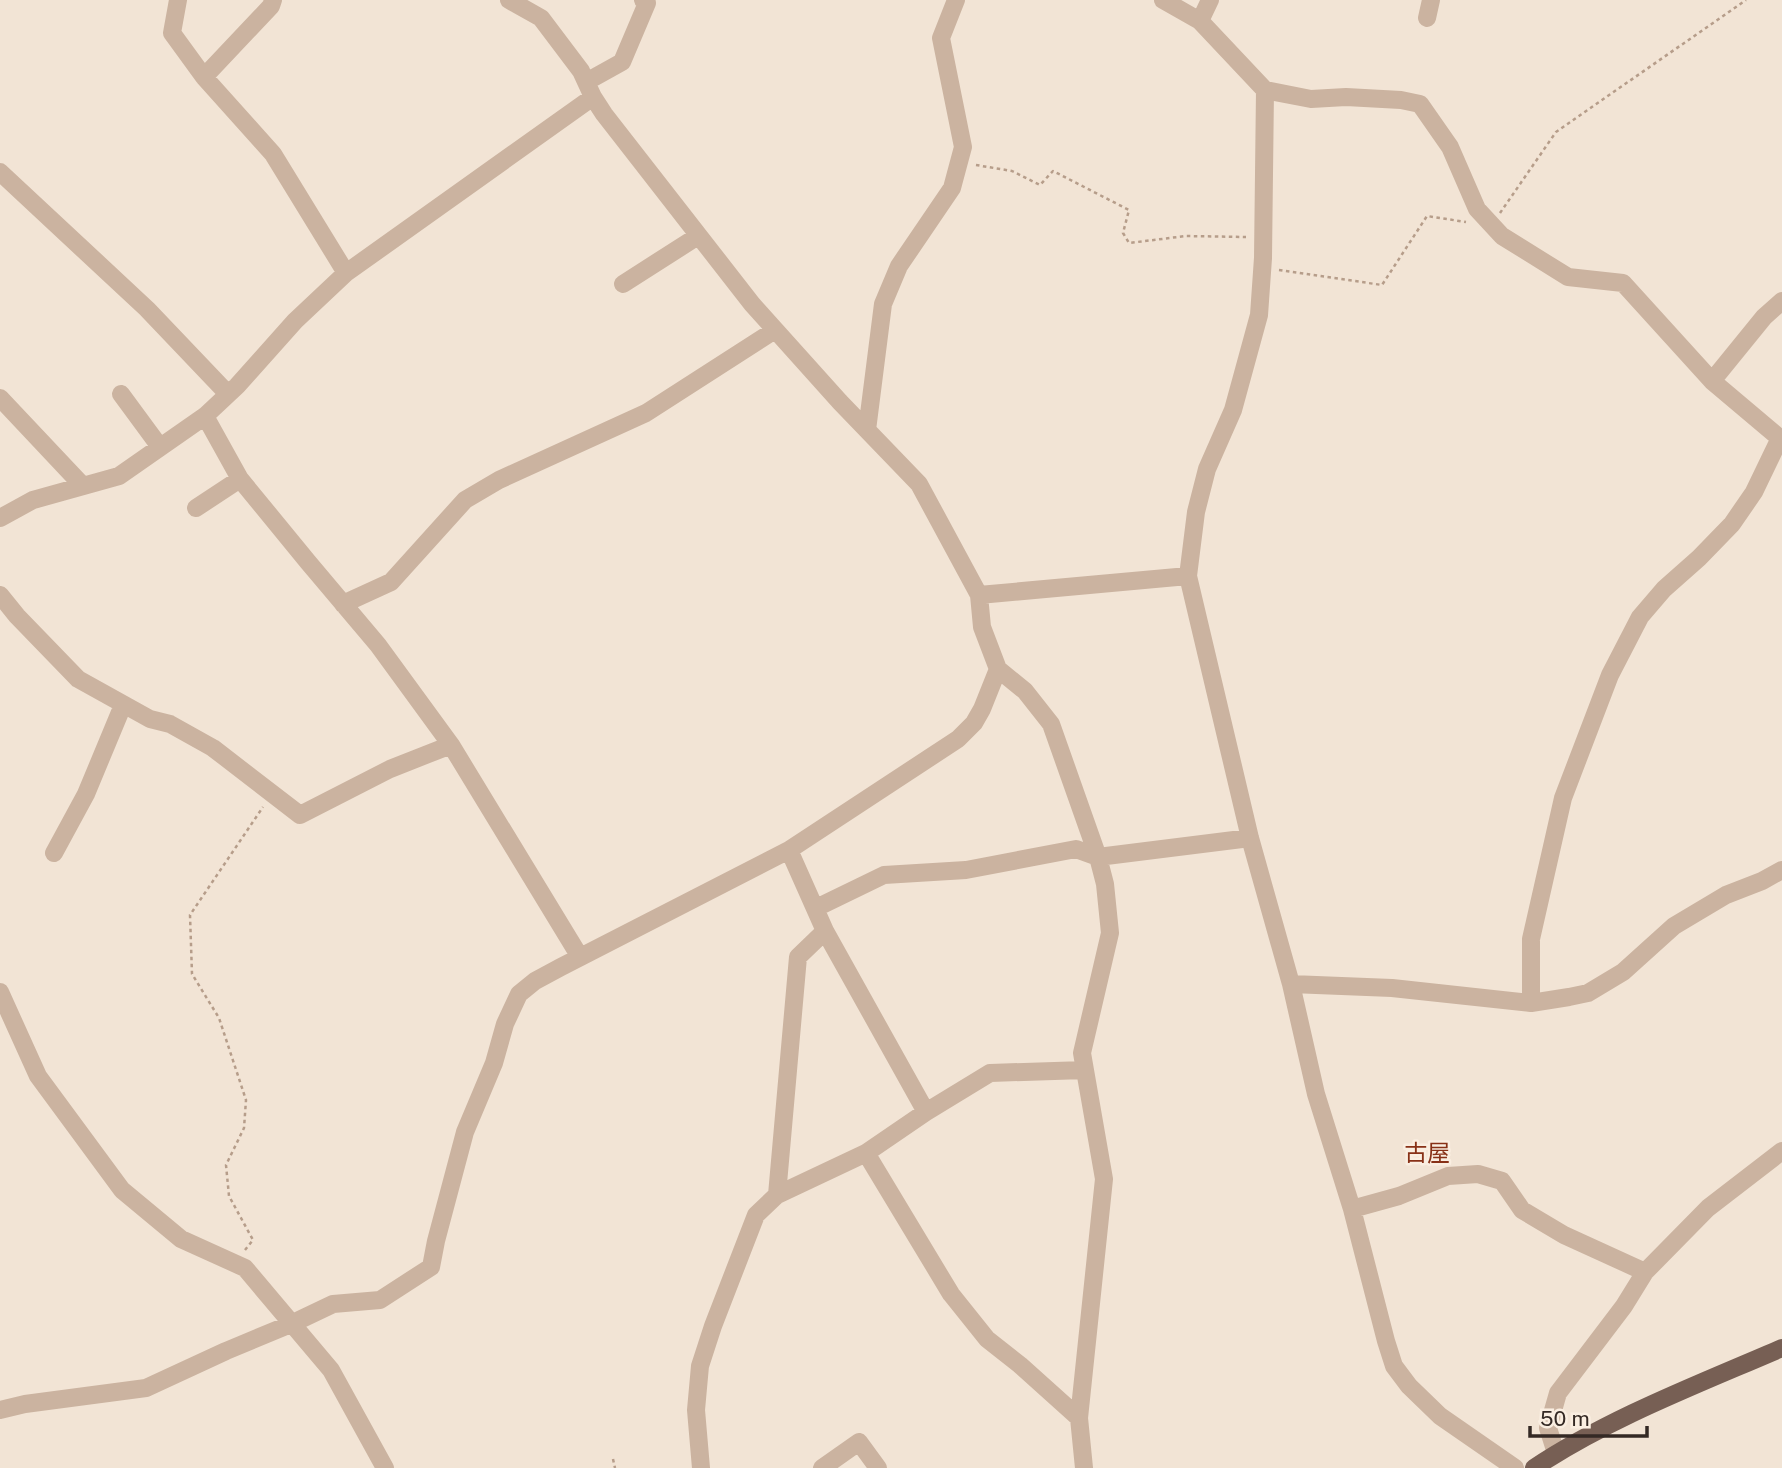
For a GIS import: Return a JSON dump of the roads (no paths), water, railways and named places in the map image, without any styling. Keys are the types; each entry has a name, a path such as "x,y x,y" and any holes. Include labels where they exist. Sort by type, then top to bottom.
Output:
{"main road":[{"path":"1534,1468 1556,1453 1621,1420 1782,1348"}],"street":[{"path":"178,0 172,33 204,77 273,154 346,273"},
{"path":"204,77 271,6 273,0"},
{"path":"509,0 541,18 581,71 604,114 752,304 919,484 979,595 982,627 998,669 1025,691 1051,724 1098,857 1105,884 1110,933 1082,1053 1104,1179 1079,1418 1084,1468"},
{"path":"0,518 33,500 119,476 205,416 295,321 346,273 590,90 622,62 647,4 643,0"},
{"path":"867,430 883,304 899,266 952,188 963,147 941,38 956,0"},
{"path":"1163,0 1200,21 1265,90 1311,99 1346,97 1401,100 1420,104 1450,147 1477,209 1502,236 1568,277 1623,284 1712,381 1781,439 1754,492 1732,524 1664,589 1640,617 1610,675 1563,798 1531,939 1531,1003"},
{"path":"1200,21 1210,0"},
{"path":"1265,90 1259,316 1233,410 1207,469 1196,512 1188,576 1250,838 1291,984 1316,1094 1352,1209 1394,1366 1409,1386 1440,1416 1514,1468"},
{"path":"0,172 147,309 228,394"},
{"path":"623,284 698,236"},
{"path":"1712,381 1764,317 1782,301"},
{"path":"343,604 391,582 465,500 499,480 646,414 775,330"},
{"path":"121,394 160,447"},
{"path":"0,398 83,486"},
{"path":"205,416 240,479 378,645 452,745 580,957"},
{"path":"196,508 240,479"},
{"path":"979,595 1188,576"},
{"path":"0,595 16,616 78,679 150,719 170,724 212,748 300,815 390,769 452,745"},
{"path":"0,1410 25,1404 146,1388 332,1304 380,1300 431,1267 465,1132 494,1063 505,1024 519,994 535,981 580,957 789,850 958,739 974,723 982,709 998,669"},
{"path":"54,853 86,794 123,705"},
{"path":"816,908 884,875 966,870 1076,849 1098,857 1250,838"},
{"path":"789,850 825,931 926,1112"},
{"path":"1291,984 1392,988 1531,1003 1588,993 1623,972 1674,926 1726,895 1782,870"},
{"path":"777,1195 798,957 825,931"},
{"path":"0,992 38,1076 122,1191 181,1239 245,1268 331,1370 385,1468"},
{"path":"701,1468 696,1410 700,1366 756,1215 777,1195 866,1153 990,1073 1085,1070"},
{"path":"1556,1453 1548,1427 1558,1394 1624,1306 1644,1272 1708,1208 1782,1151"},
{"path":"866,1153 951,1294 987,1339 1079,1418"},
{"path":"1352,1209 1399,1196 1448,1176 1478,1174 1502,1181 1522,1210 1564,1235 1644,1272"},
{"path":"822,1468 859,1442 878,1468"}],"district":[{"name":"古屋","path":"1427,1153"}]}
